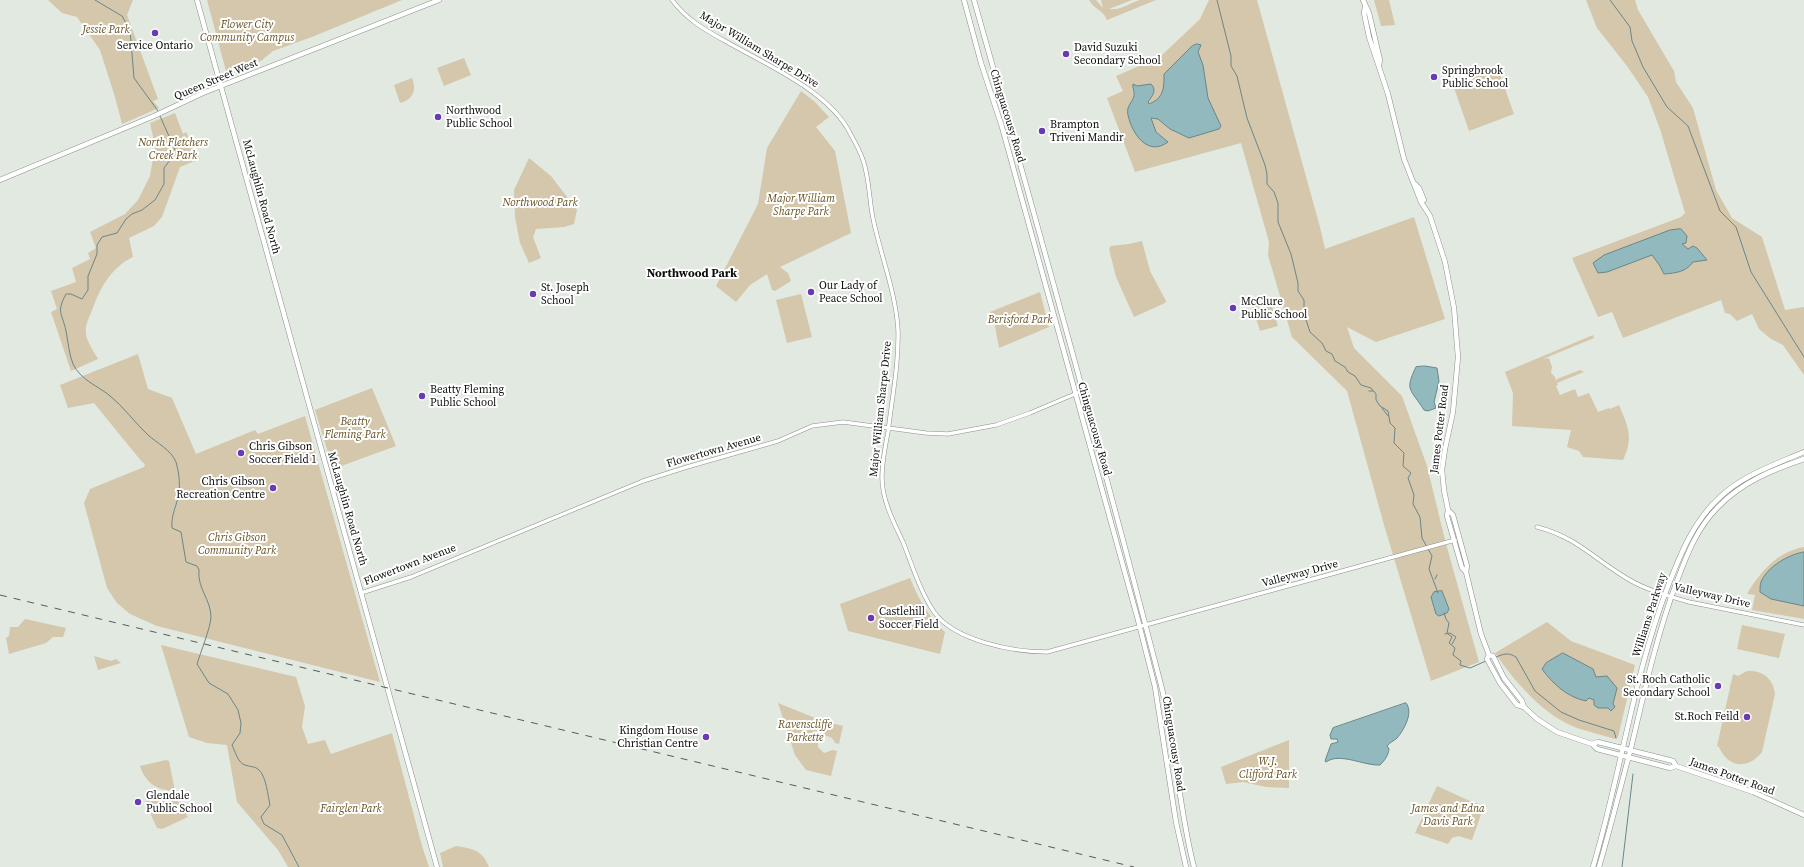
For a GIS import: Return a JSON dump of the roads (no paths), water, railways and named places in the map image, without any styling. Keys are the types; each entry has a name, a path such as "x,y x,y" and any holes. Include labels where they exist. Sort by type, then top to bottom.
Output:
{"main road":[{"name":"McLaughlin Road North","path":"197,0 437,867"},
{"name":"Queen Street West","path":"0,180 164,112 195,97 439,0"},
{"name":"Chinguacousy Road","path":"964,0 981,63 999,116 1075,394 1162,691 1183,821 1194,867"},
{"name":"Chinguacousy Road","path":"974,0 1082,391 1142,625 1155,686 1176,822 1186,866"},
{"name":"James Potter Road","path":"1363,0 1369,13 1380,60 1379,65 1404,159 1426,210 1445,262 1454,308 1458,358 1453,412 1442,470 1448,510 1447,516 1462,568 1466,572"},
{"name":"Williams Parkway","path":"1593,867 1653,629 1686,540 1701,518 1718,498 1742,480 1804,452"},
{"name":"Williams Parkway","path":"1599,867 1629,757 1652,659 1671,596 1694,540 1704,523 1717,508 1751,480 1804,459"},
{"name":"James Potter Road","path":"1448,510 1453,515 1460,539 1467,566 1466,572 1481,634 1489,655 1487,659 1510,698 1517,705 1524,707 1537,719 1557,732 1592,744 1597,749 1621,754 1670,768 1676,766"},
{"name":"James Potter Road","path":"1489,655 1493,656 1499,670 1511,689 1522,701 1524,707"},
{"name":"James Potter Road","path":"1592,744 1598,742 1630,749 1673,762 1676,766 1753,792 1804,815"}],"street":[{"name":"Major William Sharpe Drive","path":"672,0 682,12 704,29 803,85 817,95 831,107 849,130 864,160 872,217 896,304 897,356 882,465 882,488 891,515 926,599 936,614 945,623 968,637 1031,652 1047,652 1072,646 1142,625"},
{"name":"Flowertown Avenue","path":"361,593 411,577 643,482 687,467 778,441 812,426 843,422 948,434 977,430 1030,413 1082,391"},
{"name":"Valleyway Drive","path":"1537,527 1554,531 1574,541 1613,570 1630,580 1665,594 1689,602 1804,625"},
{"name":"Valleyway Drive","path":"1142,625 1460,539"}],"water":[{"path":"1197,44 1201,45 1198,52 1203,65 1208,98 1221,126 1219,129 1189,138 1170,129 1158,119 1151,118 1156,132 1168,142 1161,146 1154,147 1148,145 1137,136 1128,115 1128,107 1134,96 1133,84 1137,86 1151,84 1154,90 1153,95 1148,102 1149,104 1154,102 1158,99 1162,92 1164,74 1192,46"},
{"path":"1681,229 1687,236 1686,243 1682,244 1688,249 1693,246 1697,248 1707,260 1693,262 1687,268 1680,271 1664,274 1652,255 1607,272 1598,273 1593,263 1604,255 1670,230"},
{"path":"1425,366 1437,368 1439,381 1434,402 1436,408 1428,411 1424,410 1410,386 1410,381 1416,367"},
{"path":"1804,552 1804,606 1771,599 1760,592 1761,582 1764,576 1773,566 1785,558"},
{"path":"1442,591 1449,609 1447,613 1439,616 1436,614 1431,597 1434,592"},
{"path":"1563,653 1593,669 1596,677 1607,676 1617,688 1613,704 1615,707 1611,711 1608,708 1598,708 1594,705 1594,700 1589,698 1586,701 1567,693 1546,675 1542,669 1546,663"},
{"path":"1406,703 1409,711 1407,721 1397,738 1387,746 1389,749 1388,754 1380,765 1338,758 1325,761 1331,744 1338,742 1337,739 1331,739 1330,735 1333,728"}],"waterway":[{"path":"95,0 122,16 130,30 134,78 158,111"},
{"path":"1217,0 1231,56 1231,66 1237,76 1247,118 1265,165 1267,184 1274,192 1278,203 1278,222 1291,254 1298,283 1298,291 1304,300 1304,314 1310,332 1322,343 1326,351 1332,354 1335,361 1355,376 1361,385 1371,388 1376,394 1376,400 1380,406 1388,411 1390,423 1395,428 1394,443 1404,453 1403,466 1411,473 1408,478 1414,495 1413,504 1420,517 1422,538 1432,556 1429,569 1438,593"},
{"path":"1610,0 1630,27 1632,41 1643,67 1667,107 1688,126 1720,211 1736,227 1751,272 1804,357"},
{"path":"160,116 176,152 164,168 164,184 155,200 142,210 132,214 126,219 117,233 102,237 97,245 97,254 88,276 88,290 82,299 71,294 66,294 61,305 61,312 70,356 76,370 89,382 104,391 114,400 148,435 167,450 176,462 179,475 179,490 172,528 181,532 186,562 197,566 199,570 200,583 209,605 211,617 197,664 209,683 228,694 238,710 241,723 240,733 232,745 240,762 256,768 261,773 265,781 270,805 261,817 264,824 282,835 299,867"},
{"path":"1382,408 1388,416"},
{"path":"1435,579 1437,575"},
{"path":"1444,613 1449,623 1447,633 1452,637 1449,643 1455,648 1453,655 1461,661 1460,665 1470,668 1486,661"},
{"path":"1445,634 1450,633 1456,637 1452,644"},
{"path":"1496,657 1506,654 1511,654 1516,657 1535,691 1561,712 1579,720 1614,731 1616,738"},
{"path":"1622,867 1633,774"}],"railway":[{"path":"0,595 1134,867"}],"place":[{"name":"Service Ontario","path":"155,33"},
{"name":"David Suzuki Secondary School","path":"1066,54"},
{"name":"Springbrook Public School","path":"1434,77"},
{"name":"Northwood Public School","path":"438,117"},
{"name":"Brampton Triveni Mandir","path":"1042,131"},
{"name":"Our Lady of Peace School","path":"811,292"},
{"name":"St. Joseph School","path":"533,294"},
{"name":"McClure Public School","path":"1233,308"},
{"name":"Beatty Fleming Public School","path":"422,396"},
{"name":"Chris Gibson Soccer Field 1","path":"241,453"},
{"name":"Chris Gibson Recreation Centre","path":"273,488"},
{"name":"Castlehill Soccer Field","path":"871,618"},
{"name":"St. Roch Catholic Secondary School","path":"1718,686"},
{"name":"St.Roch Feild","path":"1747,717"},
{"name":"Kingdom House Christian Centre","path":"706,737"},
{"name":"Glendale Public School","path":"138,802"}],"district":[{"name":"Northwood Park","path":"692,274"}],"park label":[{"name":"Jessie Park","path":"106,30"},
{"name":"Flower City Community Campus","path":"247,31"},
{"name":"North Fletchers Creek Park","path":"173,149"},
{"name":"Major William Sharpe Park","path":"801,205"},
{"name":"Berisford Park","path":"1020,320"},
{"name":"Beatty Fleming Park","path":"355,428"},
{"name":"Chris Gibson Community Park","path":"237,544"},
{"name":"Ravenscliffe Parkette","path":"805,731"},
{"name":"W.J. Clifford Park","path":"1268,768"},
{"name":"Fairglen Park","path":"351,809"},
{"name":"James and Edna Davis Park","path":"1448,815"}]}
